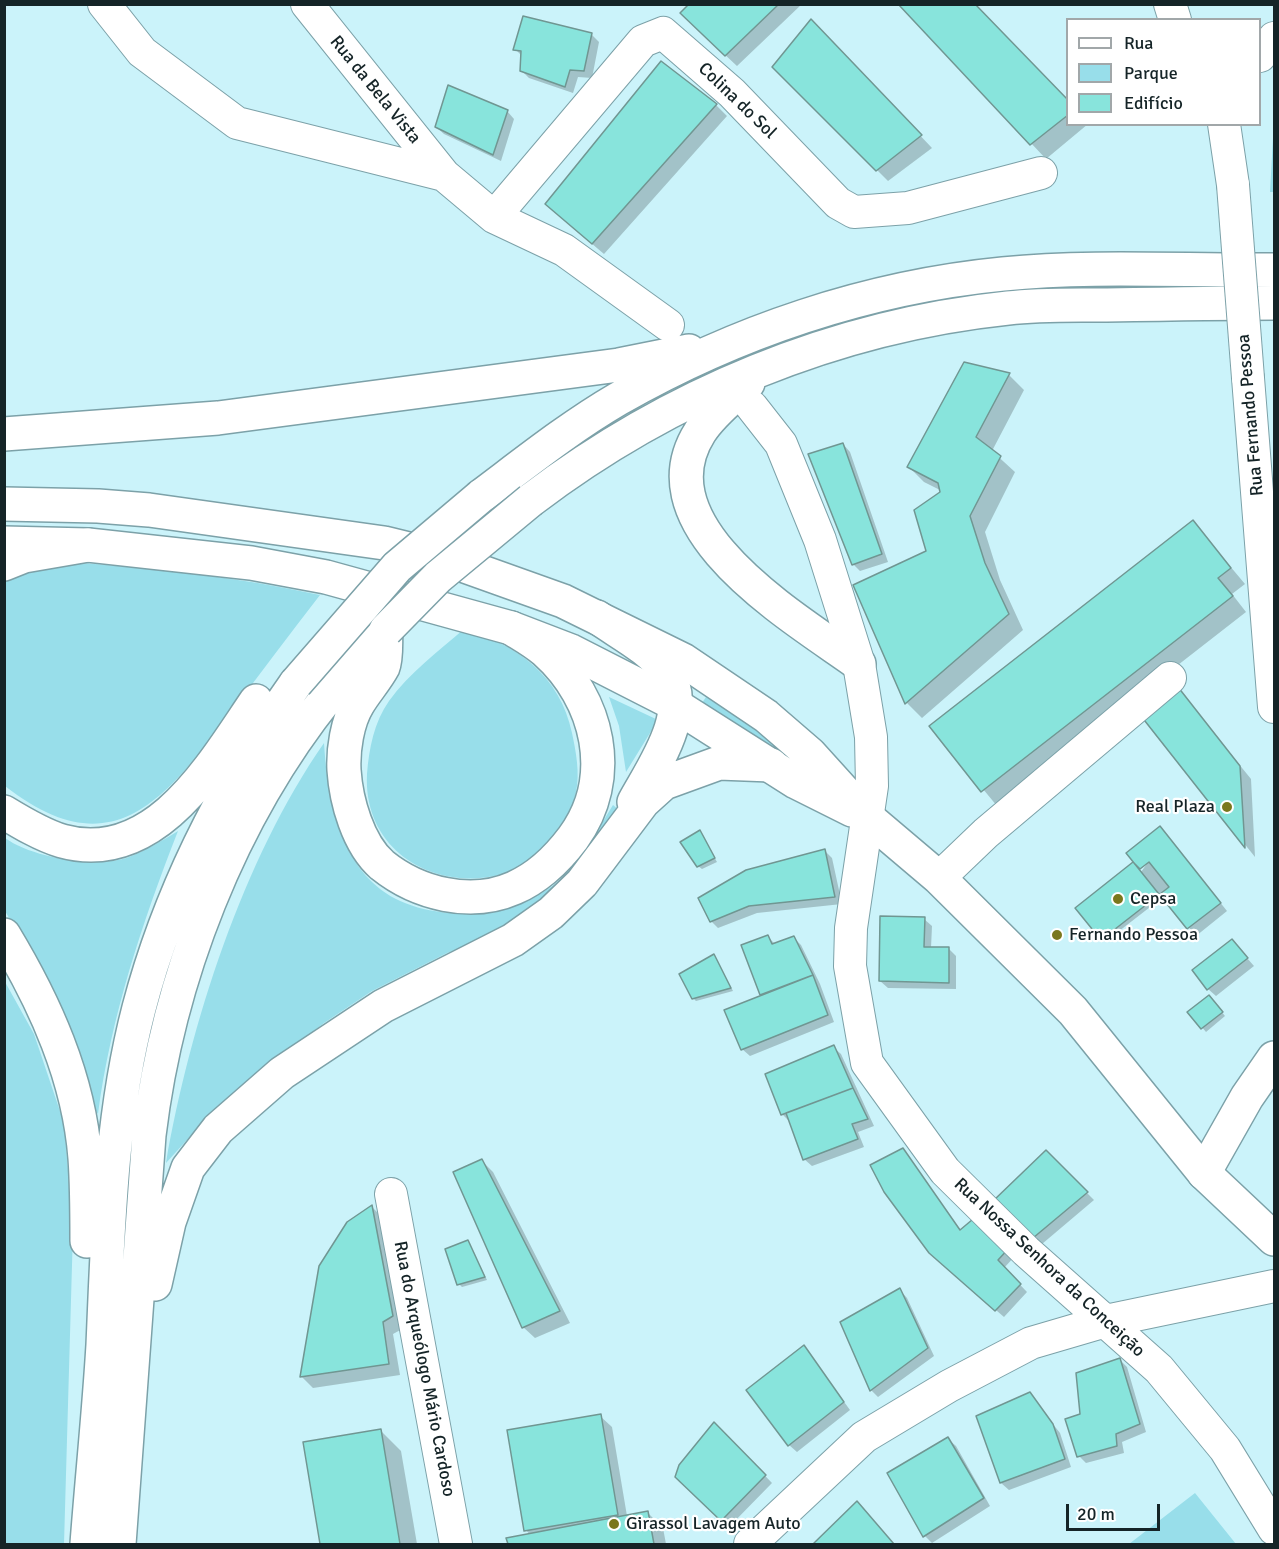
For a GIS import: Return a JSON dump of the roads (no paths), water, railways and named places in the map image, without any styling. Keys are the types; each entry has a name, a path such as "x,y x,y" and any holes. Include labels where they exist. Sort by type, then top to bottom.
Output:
{"main road":[{"path":"87,1545 102,1348 113,1146 128,1058 148,978 188,869 237,771 296,683 397,567 481,496 617,400 746,339 854,300 956,280 1051,272 1275,270"},
{"path":"119,1545 144,1188 154,1089 181,985 220,878 270,781 329,694 386,630 438,577 531,500 627,433 672,409 816,349 867,334 960,313 1052,306 1275,303"},
{"path":"4,434 134,427 241,415 619,365 746,339"},
{"path":"764,369 728,401 700,432 692,453 687,480 692,506 704,532 721,556 751,585 859,664"},
{"path":"4,504 98,506 149,510 227,519 384,543 496,576 597,617 683,660 766,716 810,754 867,817 939,878 1073,1011 1204,1173 1275,1239"},
{"path":"4,543 88,545 217,558 326,577 511,628 571,651 676,705 796,782 867,817"},
{"path":"4,564 24,556 88,545"},
{"path":"597,617 653,657 666,671 674,689 676,705 670,730 615,838"},
{"path":"386,630 384,665 356,707 347,734 344,769 348,801 360,834 381,864 410,883 450,897 485,896 514,888 564,851 592,807 599,775 598,746 587,713 576,690 550,658 511,628"},
{"path":"4,812 62,841 102,844 118,841 145,830 192,790 258,697 296,683"},
{"path":"134,1345 157,1280 166,1233 181,1185 194,1159 218,1129 282,1073 383,1006 513,940 551,913 582,883 643,802 664,783 719,763 771,765"},
{"path":"4,935 48,1018 71,1081 85,1157 88,1285 102,1348"},
{"path":"1204,1173 1246,1097 1275,1058"}],"street":[{"path":"104,4 142,52 237,123 444,175 494,217 564,250 668,325"},
{"name":"Rua da Bela Vista","path":"307,4 444,175"},
{"name":"Colina do Sol","path":"494,217 642,41 663,33 732,93 838,203 854,212 908,208 1041,173"},
{"path":"1261,55 1275,38"},
{"name":"Rua Fernando Pessoa","path":"1224,126 1233,185 1275,707"},
{"name":"Rua Nossa Senhora da Conceição","path":"752,407 781,444 820,540 859,664 871,737 872,786 851,928 850,966 867,1063 945,1171 1026,1251 1159,1369 1225,1449 1275,1529"},
{"path":"939,878 987,833 1170,678"},
{"name":"Rua do Arqueólogo Mário Cardoso","path":"391,1194 456,1545"},
{"path":"750,1545 864,1437 949,1386 1031,1343 1106,1321 1275,1286"}],"place":[{"name":"Real Plaza","path":"1227,807"},
{"name":"Cepsa","path":"1118,899"},
{"name":"Fernando Pessoa","path":"1057,935"},
{"name":"Girassol Lavagem Auto","path":"614,1524"}]}
